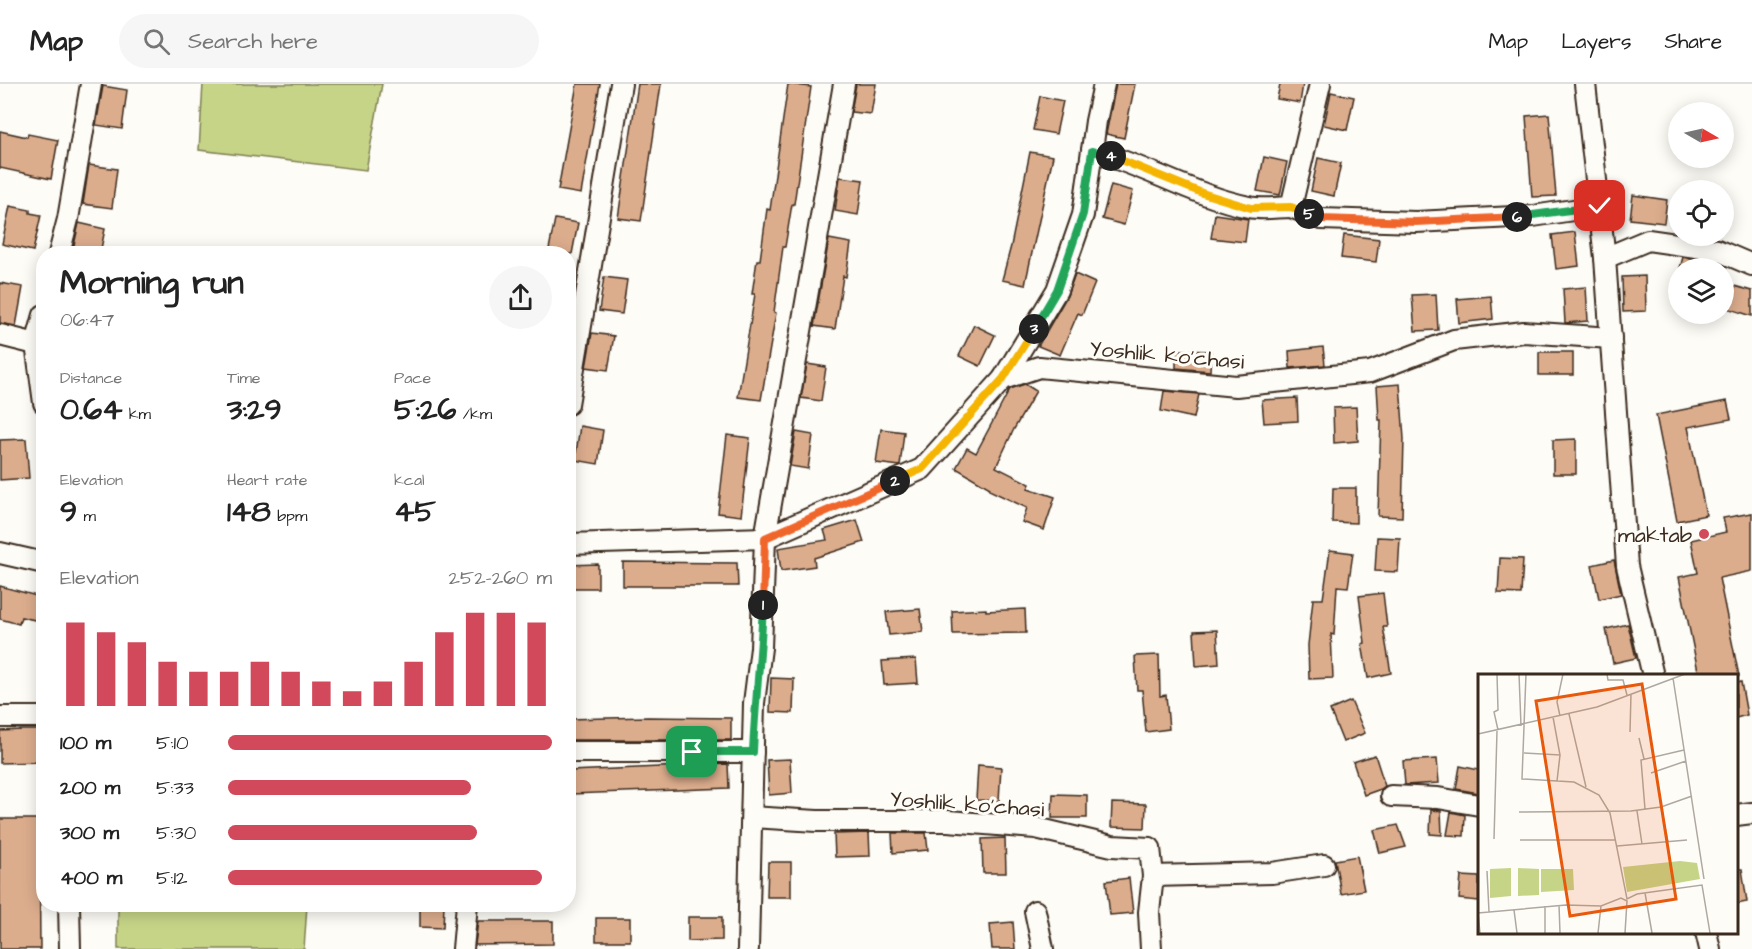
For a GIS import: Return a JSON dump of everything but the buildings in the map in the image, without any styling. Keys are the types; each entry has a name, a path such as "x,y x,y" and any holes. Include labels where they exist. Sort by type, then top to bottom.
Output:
{"street":[{"path":"61,246 68,219 91,84"},
{"path":"576,356 621,84"},
{"path":"748,949 754,703 761,648 765,538 844,84"},
{"name":"Yoshlik ko'chasi","path":"576,544 765,538 922,469 1003,379 1057,290 1083,214 1104,84"},
{"path":"1291,207 1320,84"},
{"path":"1586,84 1605,258 1628,566 1653,674"},
{"path":"1092,151 1108,155 1202,193 1251,208 1291,207 1321,219 1416,222 1533,216 1600,206"},
{"path":"1605,258 1648,240 1717,250 1752,265"},
{"name":"Yoshlik ko'chasi","path":"1003,379 1039,367 1236,386 1370,372 1454,340 1524,332 1611,338"},
{"path":"0,335 36,344"},
{"path":"0,553 36,561"},
{"path":"0,717 36,717"},
{"path":"576,752 753,752"},
{"path":"1391,796 1438,798 1478,805"},
{"path":"1737,815 1752,813"},
{"name":"Yoshlik ko'chasi","path":"752,817 817,821 948,821 1036,828 1112,846 1150,848 1153,876 1149,912 1151,949"},
{"path":"1153,876 1272,873 1324,865"},
{"path":"1035,911 1044,949"},
{"path":"69,912 70,949"},
{"path":"464,949 466,912"},
{"path":"1706,934 1710,949"}],"green space":[{"path":"203,84 382,84 366,170 199,150"},
{"path":"118,912 307,912 304,949 118,949"}],"place":[{"name":"maktab","path":"1704,534"}],"route":[{"path":"692,752 753,752 754,703 761,648 765,538 922,469 1003,379 1057,290 1083,214 1092,151 1108,155 1202,193 1251,208 1291,207 1321,219 1416,222 1533,216 1600,206"}]}
